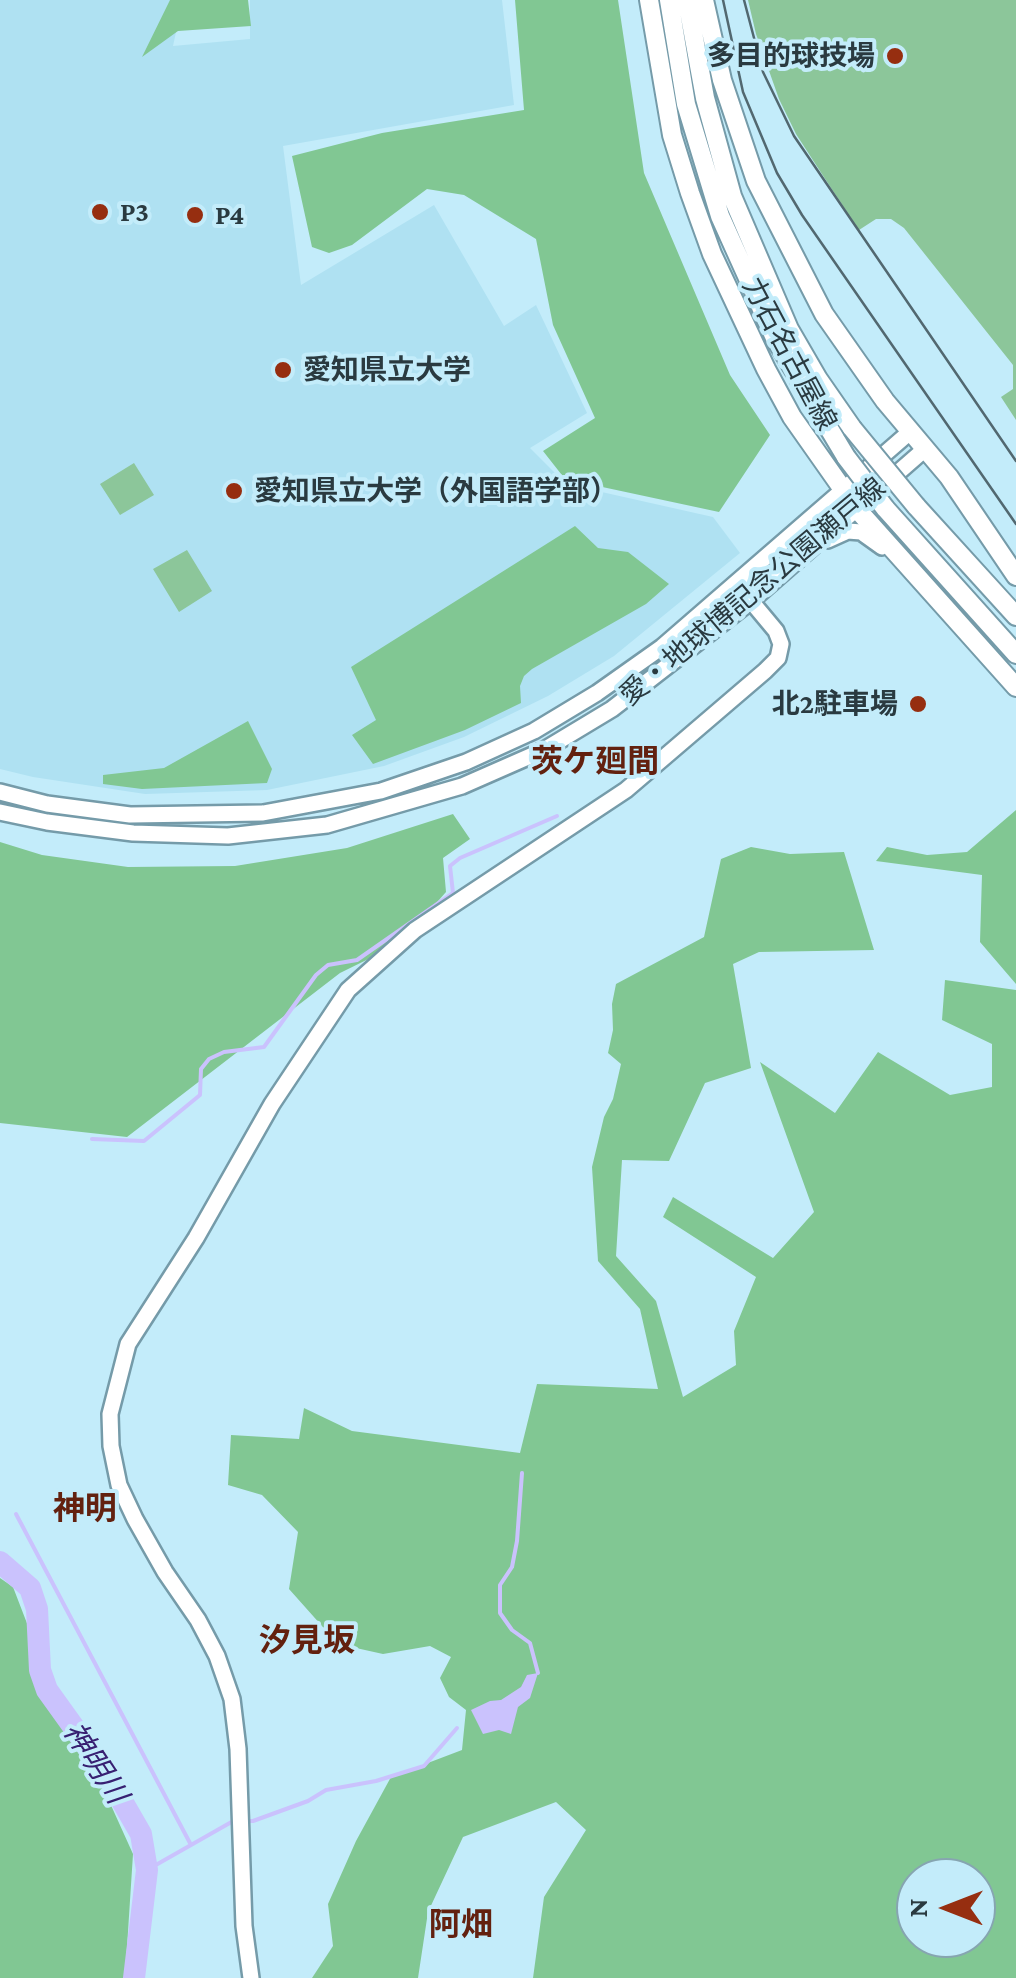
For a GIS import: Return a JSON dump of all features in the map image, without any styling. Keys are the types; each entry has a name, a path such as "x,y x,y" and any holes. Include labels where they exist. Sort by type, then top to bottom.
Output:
{"main road":[{"path":"649,0 672,135 712,254 792,417 856,508 1016,687"},
{"name":"力石名古屋線","path":"669,0 686,104 720,216 775,338 846,457 884,508 1016,654"},
{"name":"力石名古屋線","path":"686,0 705,98 732,196 789,328 852,428 916,506 1016,616"},
{"path":"704,0 738,132 784,240 824,314 949,478 1016,576"},
{"name":"愛・地球博記念公園瀬戸線","path":"0,792 46,804 130,815 220,815 316,804 410,782 534,731 597,693 662,647 910,431"},
{"name":"愛・地球博記念公園瀬戸線","path":"0,812 132,833 228,836 327,825 462,786 544,750 612,709 751,601 925,449"},
{"path":"814,545 848,531 872,536 906,574 936,598"},
{"path":"251,1978 244,1926 238,1749 232,1699 217,1656 198,1620 164,1572 127,1502 119,1485 111,1446 110,1414 128,1344 196,1238 272,1104 348,990 415,930 626,790 765,672 778,658 781,644 776,631 751,601"}],"shaded area":[{"name":"愛知県立大学","path":"0,0 183,0 173,46 250,39 250,0 502,0 514,105 283,146 301,285 434,205 504,326 536,305 587,413 530,448 566,484 713,517 740,553 614,656 548,696 464,737 384,766 267,790 145,794 0,769"},
{"path":"538,1673 530,1698 518,1707 511,1734 499,1730 483,1734 471,1710 501,1700 521,1687 527,1675"}],"green space":[{"path":"170,0 248,0 251,26 178,31 142,57"},
{"path":"515,0 618,0 644,173 730,375 770,435 719,512 565,479 543,451 595,418 553,325 536,239 464,195 427,189 352,245 329,253 312,247 292,156 382,133 524,110"},
{"path":"748,0 1016,0 1016,420 1001,397 1013,389 1013,365 904,228 891,219 876,219 859,230 796,134 779,99"},
{"path":"134,463 154,495 120,515 100,484"},
{"path":"575,526 598,548 628,552 669,584 646,604 532,669 520,686 521,703 465,730 373,764 352,735 376,720 351,667"},
{"path":"187,550 212,591 179,612 153,569"},
{"path":"248,721 272,769 267,783 142,789 103,784 103,775 164,768"},
{"path":"1016,810 1016,984 980,942 982,875 876,861 887,847 927,855 967,852"},
{"path":"453,814 470,839 443,858 446,892 401,943 340,973 127,1137 0,1123 0,842 42,855 128,867 235,866 347,848"},
{"path":"751,847 790,854 844,852 874,950 759,952 733,964 751,1068 705,1083 669,1161 622,1160 616,1256 656,1301 683,1397 736,1365 734,1331 756,1277 663,1217 673,1197 773,1258 814,1212 760,1062 835,1113 878,1052 950,1095 992,1087 992,1044 942,1020 945,980 1016,990 1016,1978 533,1978 544,1897 586,1830 556,1802 463,1837 428,1912 418,1978 312,1978 333,1946 328,1904 391,1777 462,1750 466,1710 449,1697 440,1678 451,1657 430,1646 383,1654 338,1644 289,1589 298,1532 262,1495 228,1485 231,1435 299,1439 304,1408 352,1431 520,1453 537,1384 658,1389 640,1309 598,1261 592,1167 621,1064 608,1053 616,984 704,937 721,859"},
{"path":"0,1578 13,1587 33,1639 32,1673 65,1734 105,1792 133,1854 125,1978 0,1978"}],"waterway":[{"path":"92,1139 144,1141 200,1095 201,1069 209,1059 224,1052 264,1047 316,975 328,965 357,960 453,893 450,866 460,858 557,816"},
{"path":"522,1473 517,1541 512,1567 500,1585 500,1613 512,1630 530,1643 538,1673"},
{"path":"16,1514 191,1845"},
{"name":"神明川","path":"0,1562 30,1588 37,1609 40,1670 47,1690 103,1768 141,1834 147,1870 134,1978"},
{"path":"245,1821 308,1801 326,1790 376,1781 424,1766 457,1728"},
{"path":"147,1870 235,1820"}],"tram line":[{"path":"723,0 743,92 777,173 1016,524"},
{"path":"744,0 763,72 794,136 1016,461"}],"place":[{"name":"多目的球技場","path":"895,56"},
{"name":"P3","path":"100,212"},
{"name":"P4","path":"195,215"},
{"name":"愛知県立大学","path":"283,370"},
{"name":"愛知県立大学（外国語学部）","path":"234,491"},
{"name":"北2駐車場","path":"918,704"}],"district":[{"name":"茨ケ廻間","path":"595,762"},
{"name":"神明","path":"85,1509"},
{"name":"汐見坂","path":"307,1641"},
{"name":"阿畑","path":"461,1925"}]}
